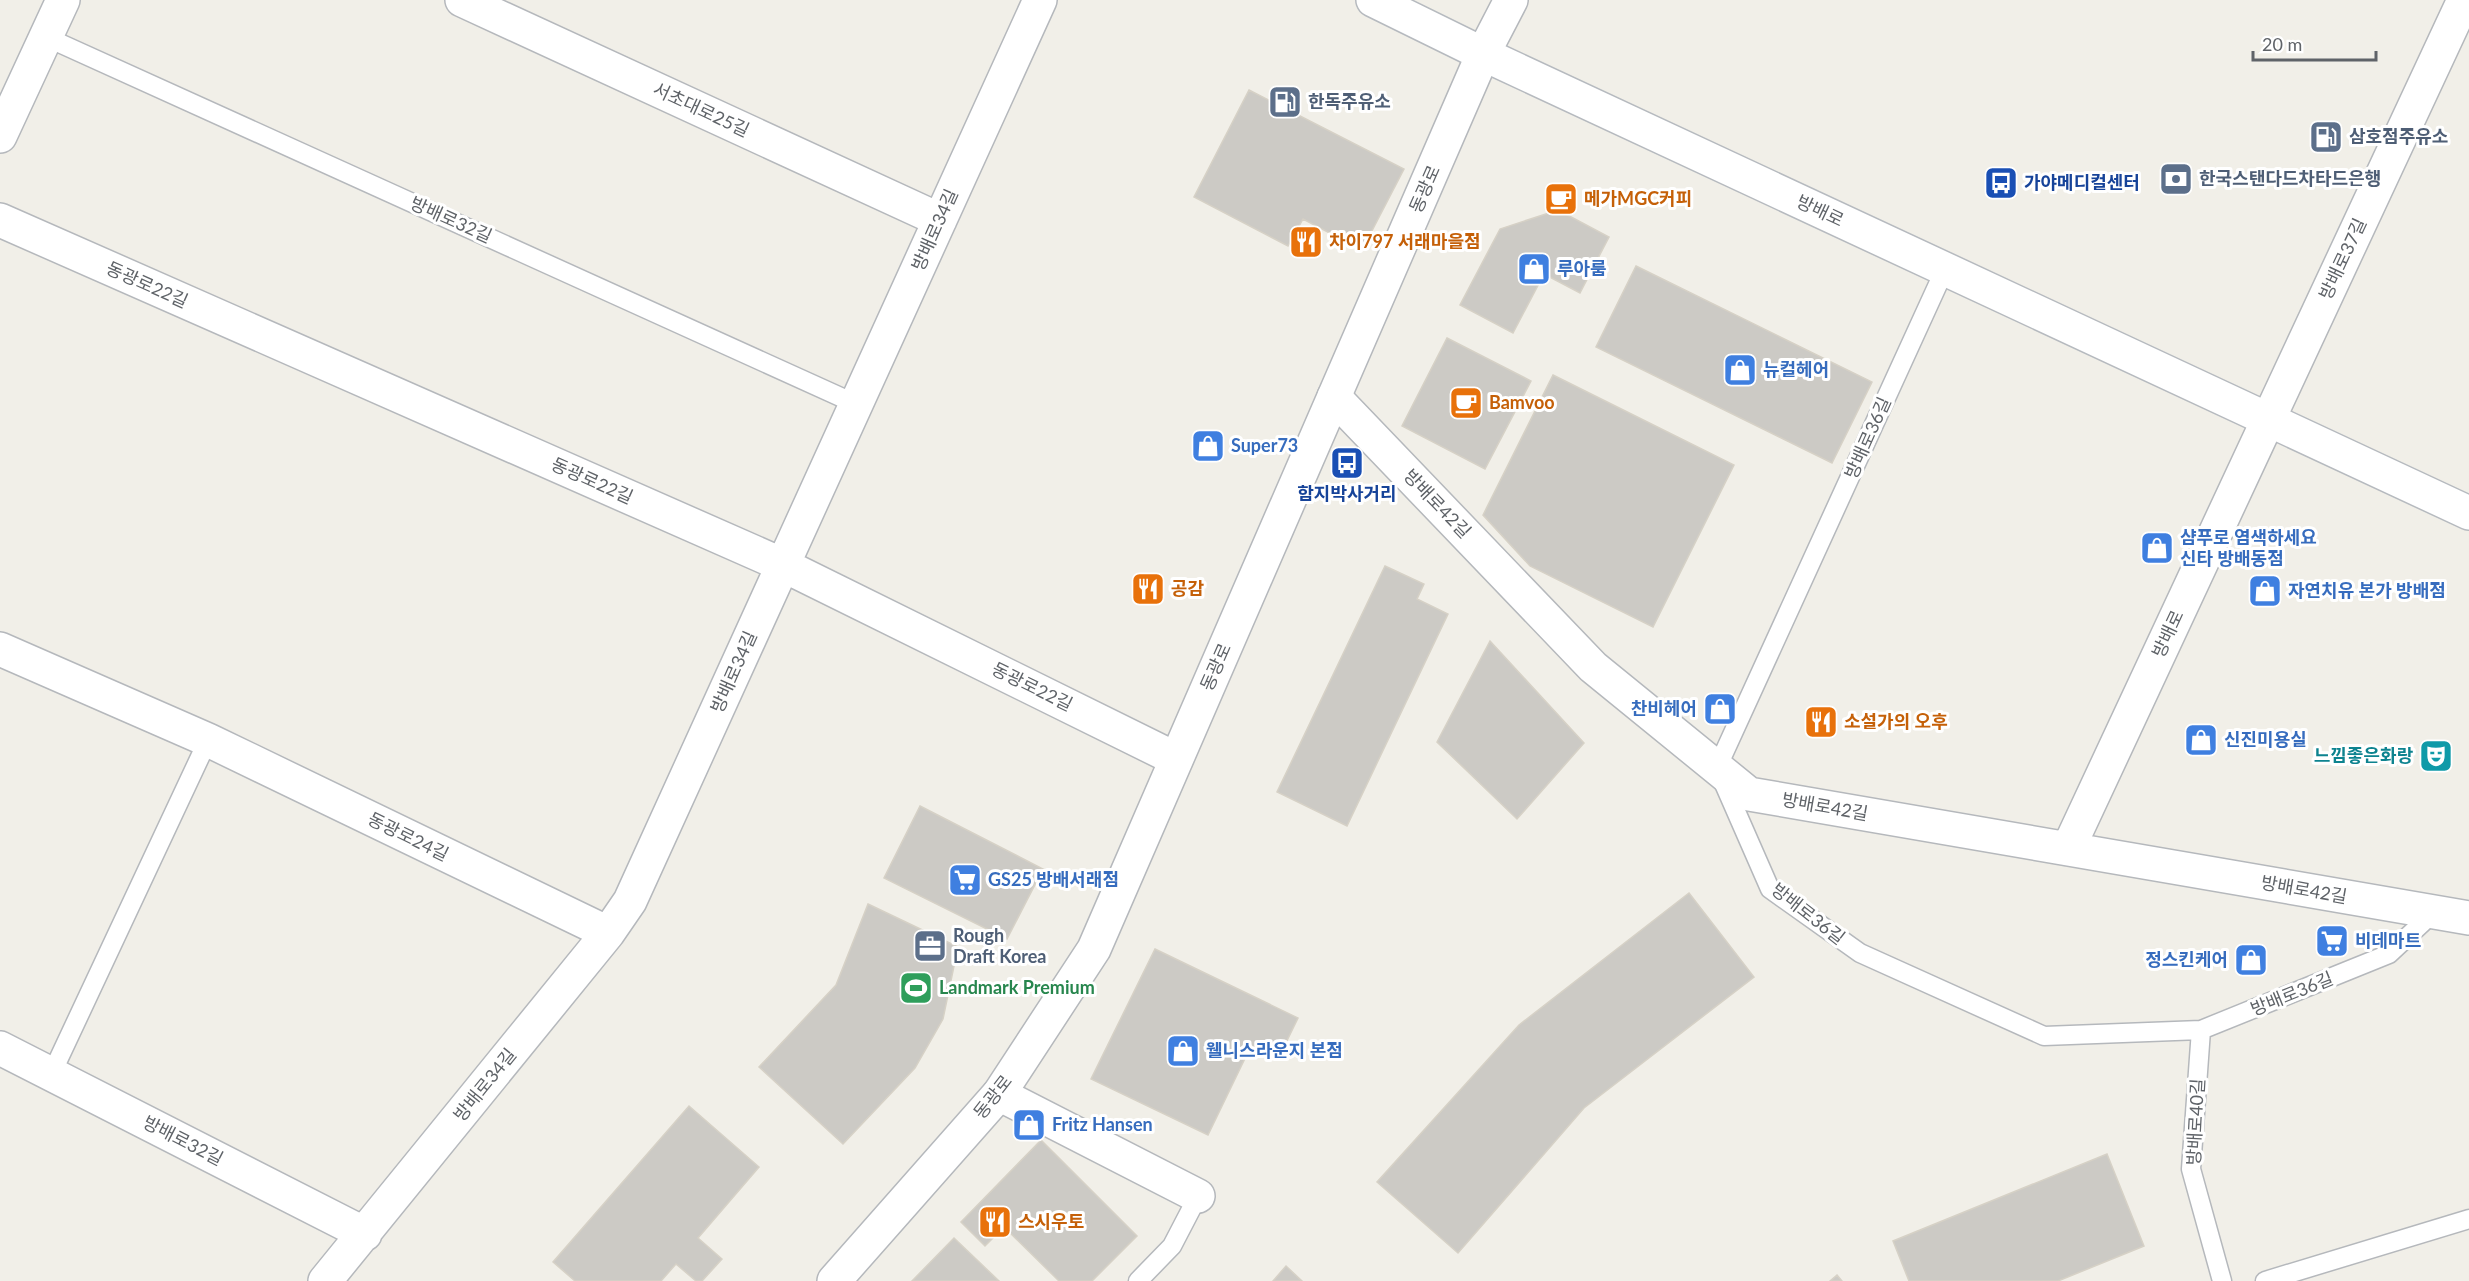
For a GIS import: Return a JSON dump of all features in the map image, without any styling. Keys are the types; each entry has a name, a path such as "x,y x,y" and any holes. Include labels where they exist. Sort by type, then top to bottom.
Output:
{"street":[{"path":"0,136 63,0"},
{"name":"서초대로25길","path":"462,0 940,220"},
{"name":"방배로34길","path":"325,1281 608,933 630,901 1040,0"},
{"name":"방배로","path":"1373,0 1483,54 2469,513"},
{"name":"동광로","path":"834,1281 999,1094 1094,949 1483,54 1511,0"},
{"name":"방배로37길","path":"2268,420 2464,0"},
{"name":"동광로22길","path":"0,220 783,565 1176,759"},
{"name":"방배로42길","path":"1334,397 1593,667 1749,794 2469,918"},
{"name":"방배로","path":"2068,849 2268,420"},
{"name":"동광로24길","path":"0,649 208,740 608,933"},
{"name":"방배로32길","path":"1,1050 52,1073 365,1234"},
{"path":"999,1094 1198,1196"}],"lane":[{"name":"방배로32길","path":"46,37 856,404"},
{"name":"방배로36길","path":"1945,269 1717,768 1770,889 1860,953 2044,1036 2201,1030 2389,954 2434,912"},
{"path":"52,1073 208,740"},
{"name":"방배로40길","path":"2201,1030 2191,1168 2222,1281"},
{"path":"1138,1281 1172,1246 1198,1196"},
{"path":"2265,1281 2469,1219"}],"building":[{"path":"1249,90 1404,169 1362,250 1303,219 1288,246 1194,197"},
{"path":"1558,210 1609,237 1580,293 1544,274 1513,333 1460,305 1500,229"},
{"path":"1636,266 1872,382 1832,463 1596,347"},
{"name":"Bamvoo","path":"1447,338 1531,381 1485,469 1402,426"},
{"path":"1553,375 1734,465 1653,627 1530,566 1483,515"},
{"path":"1385,566 1424,584 1417,599 1448,614 1347,826 1277,792"},
{"path":"1490,641 1584,743 1517,819 1437,742"},
{"path":"920,806 1043,869 1007,939 884,878"},
{"path":"1689,893 1754,977 1584,1108 1458,1253 1377,1182 1519,1025"},
{"path":"868,904 958,947 943,1019 915,1068 843,1144 759,1067 836,985"},
{"path":"1155,949 1298,1018 1278,1059 1251,1046 1208,1135 1091,1079"},
{"path":"689,1106 759,1167 698,1238 722,1259 702,1281 696,1281 676,1264 661,1281 575,1281 553,1262"},
{"path":"1041,1140 1137,1236 1092,1281 1059,1281 1004,1227 985,1246 961,1222"},
{"path":"2107,1154 2144,1246 2058,1281 1909,1281 1893,1241"},
{"path":"954,1238 999,1281 912,1281"},
{"path":"1286,1266 1302,1281 1273,1281"},
{"path":"1837,1275 1842,1281 1830,1281"}],"place":[{"name":"한독주유소","path":"1285,102"},
{"name":"삼호점주유소","path":"2326,137"},
{"name":"한국스탠다드차타드은행","path":"2176,179"},
{"name":"가야메디컬센터","path":"2001,183"},
{"name":"메가MGC커피","path":"1561,199"},
{"name":"차이797 서래마을점","path":"1306,242"},
{"name":"루아룸","path":"1534,269"},
{"name":"뉴컬헤어","path":"1740,370"},
{"name":"Bamvoo","path":"1466,403"},
{"name":"Super73","path":"1208,446"},
{"name":"함지박사거리","path":"1347,463"},
{"name":"샴푸로 염색하세요 신타 방배동점","path":"2157,548"},
{"name":"공감","path":"1148,589"},
{"name":"자연치유 본가 방배점","path":"2265,591"},
{"name":"찬비헤어","path":"1720,709"},
{"name":"소설가의 오후","path":"1821,722"},
{"name":"신진미용실","path":"2201,740"},
{"name":"느낌좋은화랑","path":"2436,756"},
{"name":"GS25 방배서래점","path":"965,880"},
{"name":"비데마트","path":"2332,941"},
{"name":"Rough Draft Korea","path":"930,946"},
{"name":"정스킨케어","path":"2251,960"},
{"name":"Landmark Premium","path":"916,988"},
{"name":"웰니스라운지 본점","path":"1183,1051"},
{"name":"Fritz Hansen","path":"1029,1125"},
{"name":"스시우토","path":"995,1222"}]}
